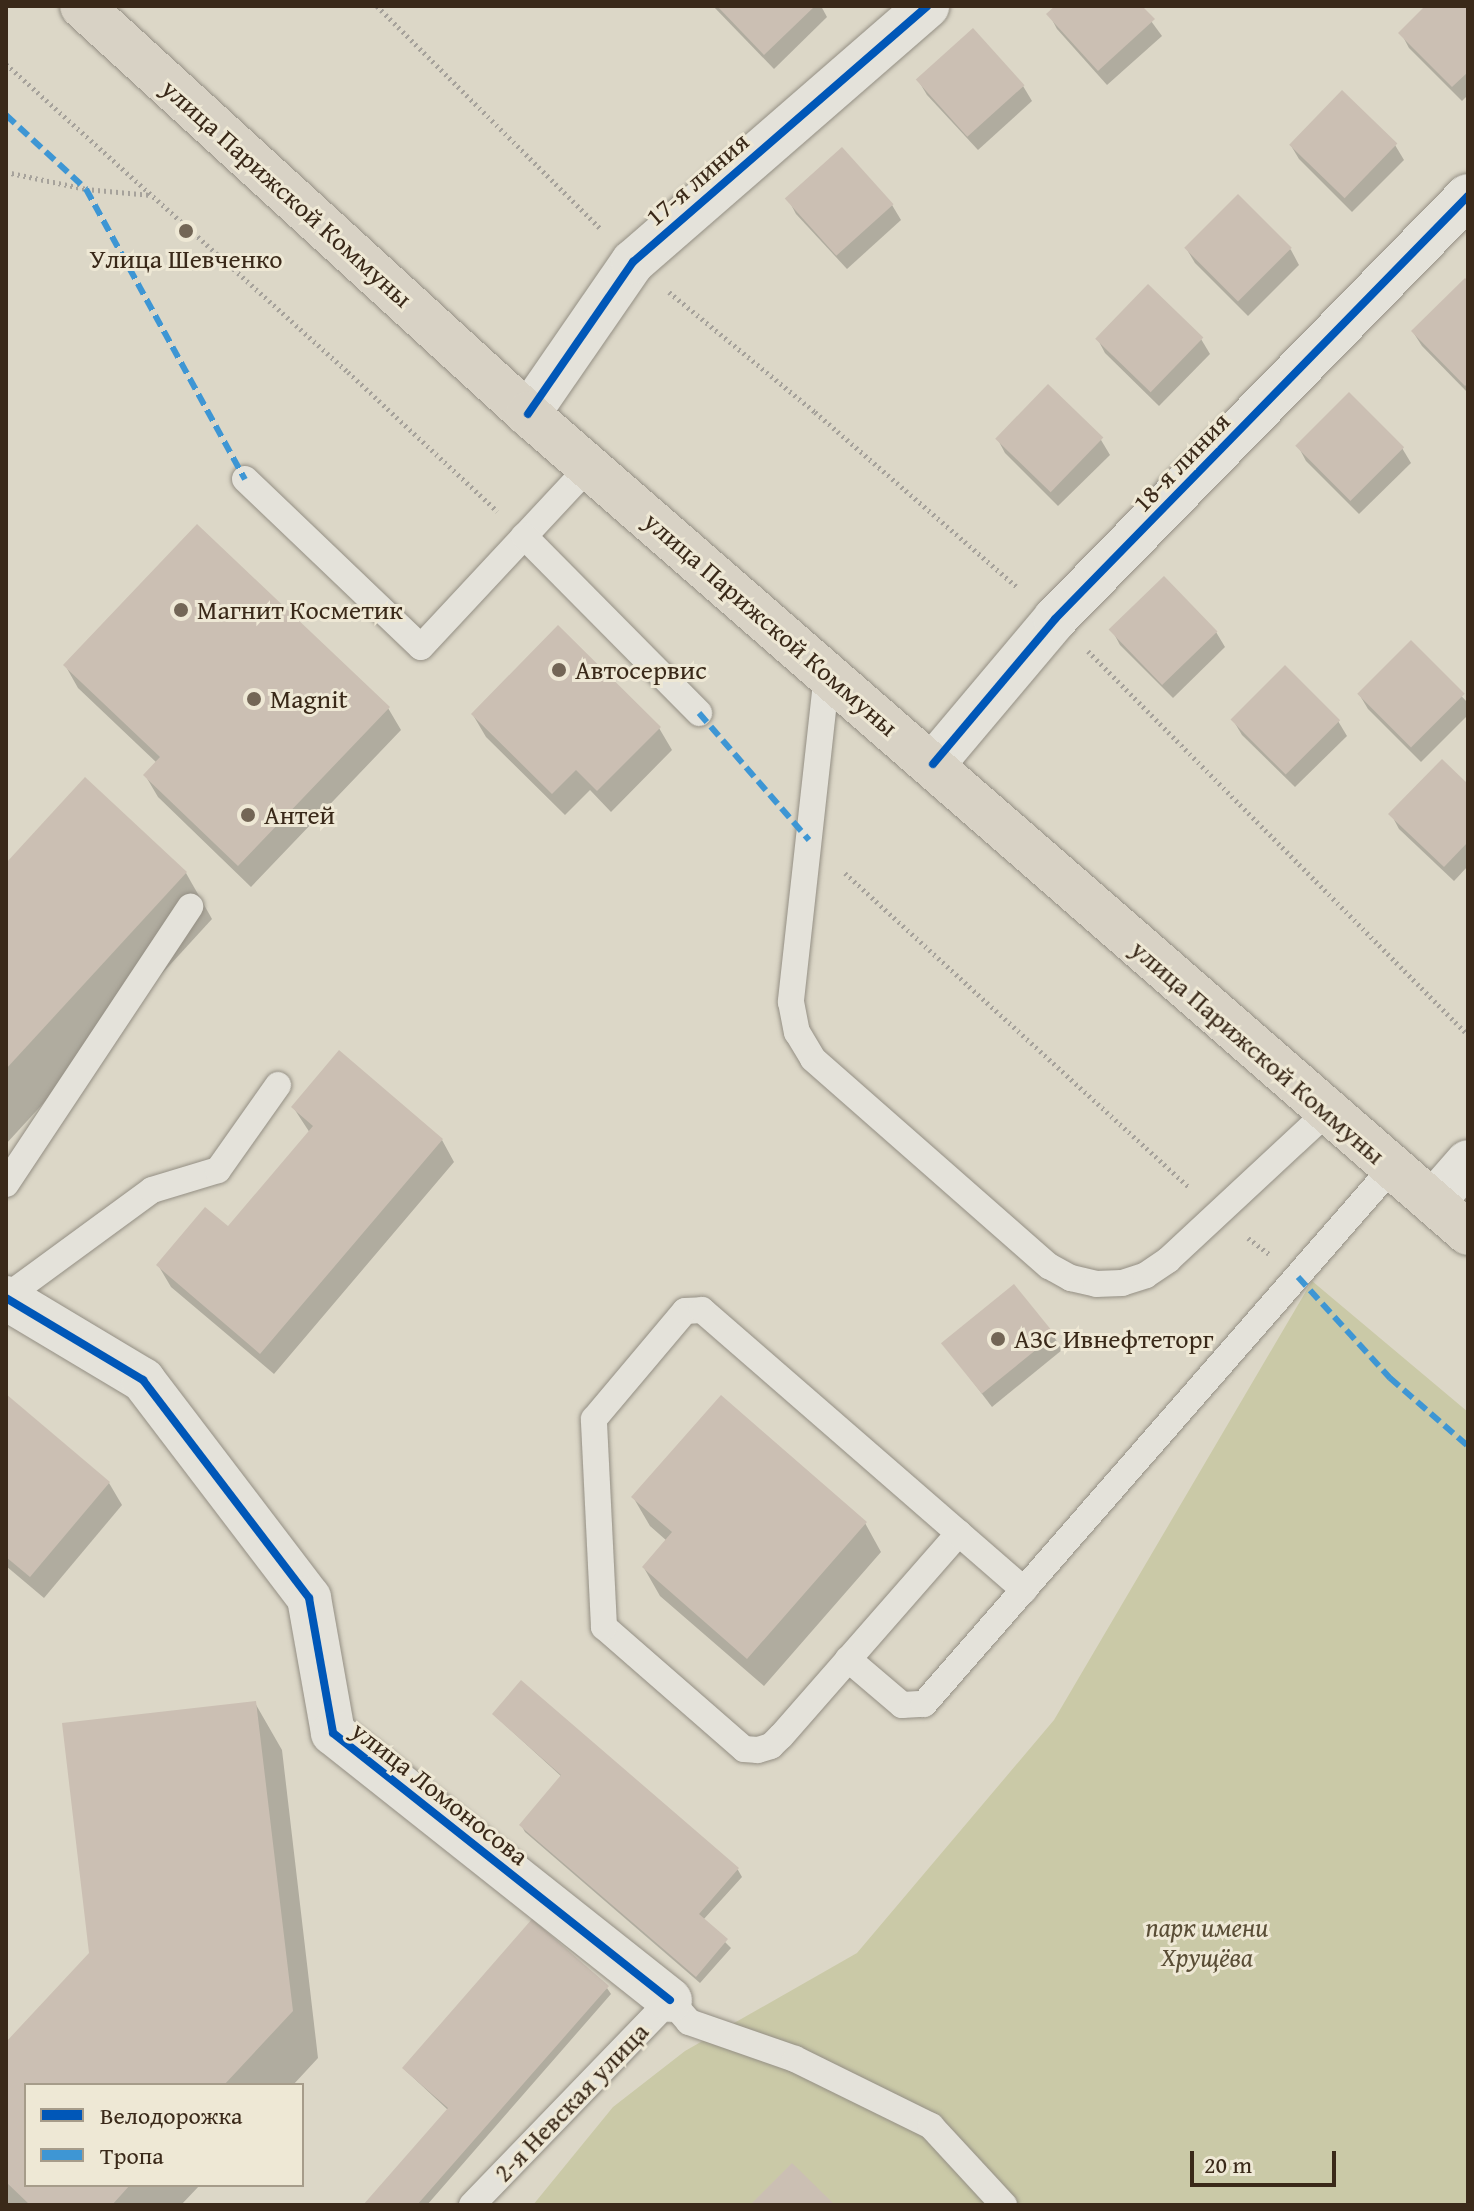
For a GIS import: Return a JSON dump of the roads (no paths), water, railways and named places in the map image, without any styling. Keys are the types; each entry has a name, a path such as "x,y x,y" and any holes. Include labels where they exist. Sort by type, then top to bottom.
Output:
{"main road":[{"name":"улица Парижской Коммуны","path":"82,6 528,414 1468,1233"}],"street":[{"name":"17-я линия","path":"528,414 633,262 927,6"},
{"name":"18-я линия","path":"933,764 1055,619 1468,196"},
{"path":"1433,1202 1468,1162"},
{"name":"улица Ломоносова","path":"6,1297 143,1380 309,1598 333,1733 670,2000"}],"lane":[{"path":"245,479 421,647 590,466"},
{"path":"524,536 699,713"},
{"path":"827,674 791,1002 797,1032 813,1059 1049,1266 1071,1278 1096,1284 1122,1283 1146,1275 1168,1260 1327,1112"},
{"path":"6,1184 190,907"},
{"path":"6,1297 152,1190 218,1170 278,1085"},
{"path":"848,1659 902,1705 924,1704 1391,1169"},
{"path":"959,1533 771,1746 758,1750 744,1749 604,1627 594,1419 685,1311 702,1310 959,1533 1024,1590"},
{"path":"670,2000 689,2022 795,2059 931,2126 1004,2205"},
{"name":"2-я Невская улица","path":"472,2205 670,2000"}],"place":[{"name":"Улица Шевченко","path":"186,231"},
{"name":"Магнит Косметик","path":"181,610"},
{"name":"Автосервис","path":"559,670"},
{"name":"Magnit","path":"254,699"},
{"name":"Антей","path":"248,815"},
{"name":"АЗС Ивнефтеторг","path":"998,1339"}],"park label":[{"name":"парк имени Хрущёва","path":"1207,1942"}]}
